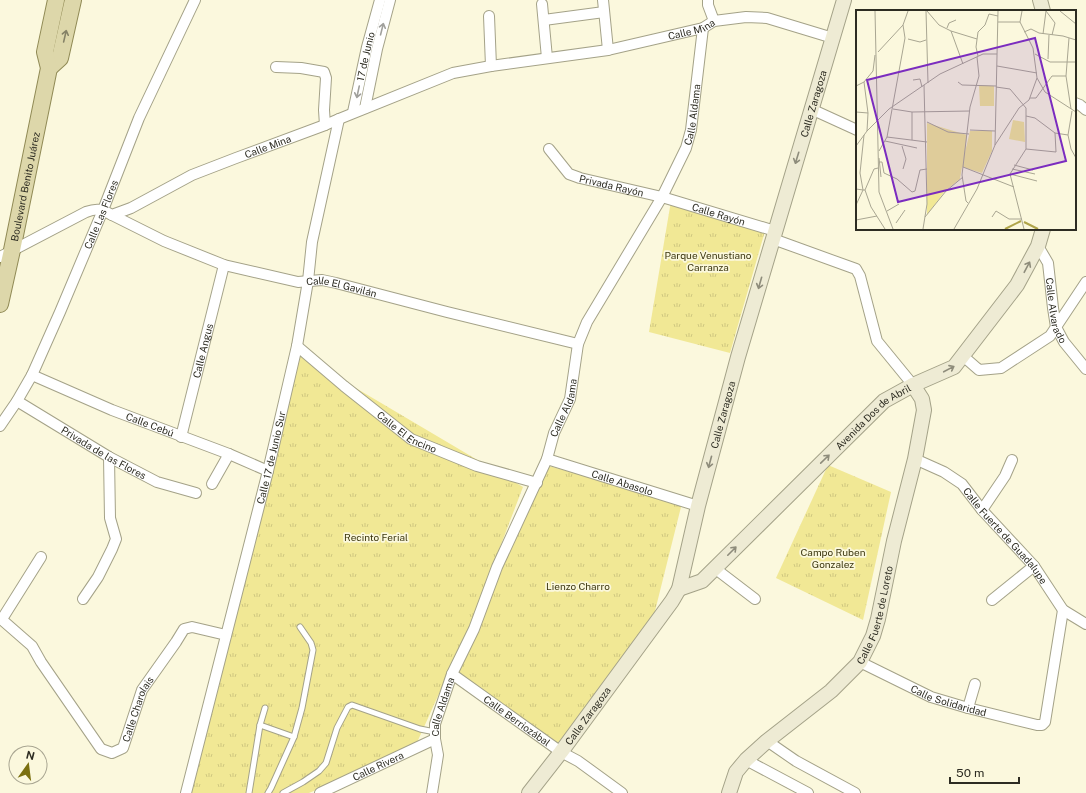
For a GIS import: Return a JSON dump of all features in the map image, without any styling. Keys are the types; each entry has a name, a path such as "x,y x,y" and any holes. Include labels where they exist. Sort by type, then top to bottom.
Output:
{"main road":[{"name":"Boulevard Benito Juárez","path":"0,304 6,254 49,68 45,52 54,0"},
{"name":"Boulevard Benito Juárez","path":"49,68 60,58 74,0"}],"street":[{"name":"Calle Las Flores","path":"0,426 32,375 107,213 139,118 195,0"},
{"name":"17 de Junio","path":"354,112 367,47 380,0"},
{"name":"17 de Junio","path":"365,108 377,49 390,0"},
{"path":"603,0 608,50"},
{"path":"708,0 708,5 714,21"},
{"name":"Calle Zaragoza","path":"529,793 672,601 679,588 698,506 738,357 844,0"},
{"path":"1040,0 1043,10"},
{"path":"542,4 547,58"},
{"path":"544,20 604,12"},
{"path":"489,16 491,66"},
{"name":"Calle Mina","path":"6,254 86,212 94,209 107,213 132,208 192,175 325,125 452,73 491,66 608,50 703,28 714,21 746,17 767,18 833,38"},
{"name":"Calle Aldama","path":"432,793 438,755 435,724 452,674 474,629 497,567 537,483 547,459 554,433 570,399 578,344 587,322 662,197 686,148 691,130 703,28"},
{"path":"367,47 377,49"},
{"path":"276,67 301,68 324,72 326,78 324,110 325,125"},
{"path":"1076,103 1086,110"},
{"path":"811,109 856,130"},
{"name":"Calle 17 de Junio Sur","path":"186,793 268,471 297,346 308,281 312,242 339,118"},
{"name":"Privada Rayón","path":"549,149 569,174 580,178 662,197"},
{"name":"Calle Rayón","path":"662,197 774,235 856,270 860,276 877,342 913,385"},
{"name":"Calle El Gavilán","path":"107,213 164,241 224,264 298,282 322,280 336,282 447,312 578,344"},
{"name":"Avenida Dos de Abril","path":"679,588 702,581 884,401 913,385 954,368 1017,285 1038,246 1042,230"},
{"name":"Calle Alvarado","path":"1038,246 1048,263 1056,327 1064,342 1086,369"},
{"name":"Calle Angus","path":"181,437 224,264"},
{"path":"963,356 980,370 1001,368 1050,336 1086,282"},
{"name":"Calle El Encino","path":"297,346 344,386 411,439 477,466 537,483"},
{"name":"Calle Cebú","path":"32,375 112,410 229,454 268,471"},
{"name":"Calle Fuerte de Loreto","path":"730,792 736,772 746,760 767,741 831,692 860,662 873,636 924,410 922,399 913,385"},
{"name":"Privada de las Flores","path":"17,401 108,457 157,482 196,493"},
{"path":"212,484 229,454"},
{"path":"82,598 98,577 116,539 110,518 108,457"},
{"name":"Calle Abasolo","path":"547,459 698,506"},
{"name":"Calle Fuerte de Guadalupe","path":"914,459 944,472 962,484 982,510 1034,566 1063,610 1086,624"},
{"path":"982,510 1005,476 1012,460"},
{"path":"1,618 41,557"},
{"path":"992,600 1034,566"},
{"path":"716,567 721,573 755,599"},
{"name":"Calle Solidaridad","path":"860,662 931,697 968,708 1042,725 1045,722 1063,610"},
{"name":"Calle Charolais","path":"1,618 32,646 41,662 101,748 112,753 123,748 142,690 184,629 192,627 226,635"},
{"name":"Calle Berriozábal","path":"452,674 561,752 578,761 622,793"},
{"path":"968,708 974,684"},
{"name":"Calle Rivera","path":"320,793 435,735"},
{"path":"767,741 796,761 855,793"},
{"path":"746,760 808,793"}],"lane":[{"path":"268,793 294,737 302,708 313,650 300,627"},
{"path":"283,793 319,771 326,763 337,728 348,707 352,705 435,735"},
{"path":"249,793 260,725 265,708"},
{"path":"260,725 294,737"}],"green space":[{"name":"Parque Venustiano Carranza","path":"671,201 765,231 730,353 649,332"},
{"name":"Recinto Ferial","path":"300,355 523,487 472,620 549,466 682,503 652,623 558,743 449,676 464,638 415,747 309,793 190,793"},
{"name":"Campo Ruben Gonzalez","path":"828,465 891,492 863,620 776,578"}],"park label":[{"name":"Lienzo Charro","path":"578,586"}]}
